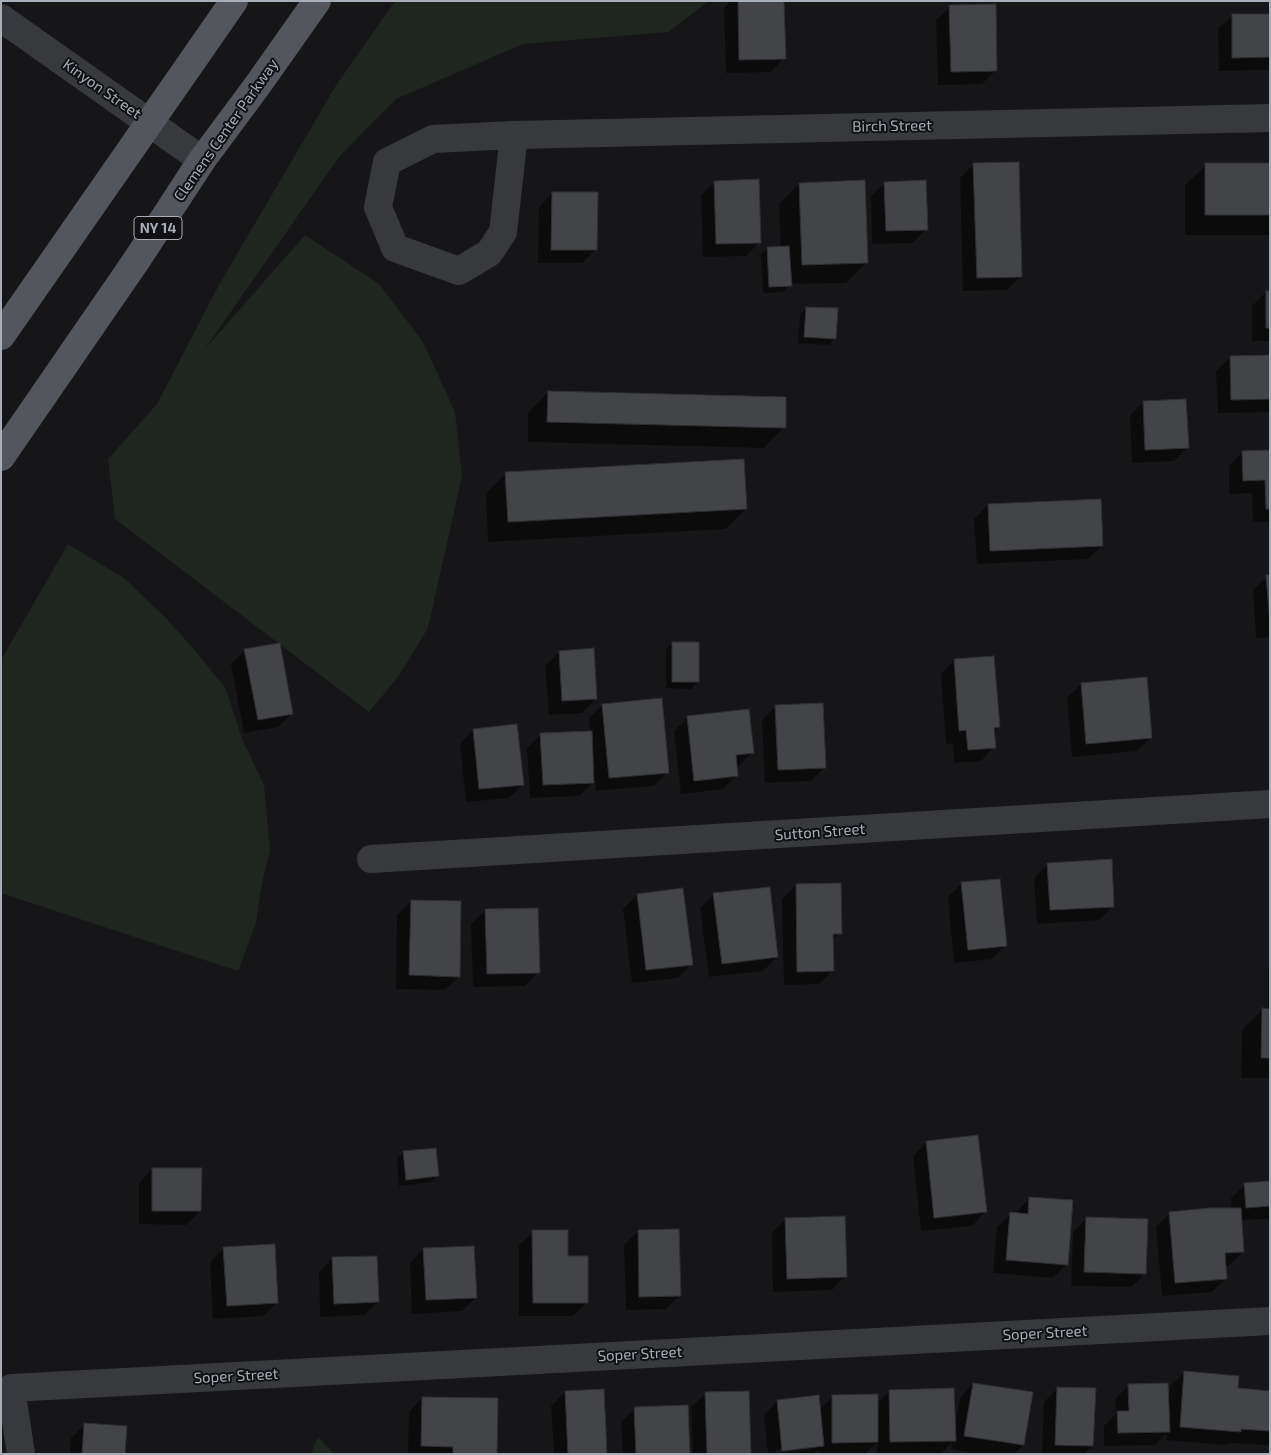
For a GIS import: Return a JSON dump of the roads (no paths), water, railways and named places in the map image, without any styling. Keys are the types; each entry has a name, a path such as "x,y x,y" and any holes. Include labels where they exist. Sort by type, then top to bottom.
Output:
{"main road":[{"path":"1,336 148,122 234,1"},
{"name":"Clemens Center Parkway","path":"1,457 202,160 258,86 318,1"}],"street":[{"name":"Kinyon Street","path":"1,18 202,160"},
{"name":"Birch Street","path":"514,134 503,232 489,253 459,271 395,248 378,207 387,162 433,139 514,134 1270,118"},
{"name":"Sutton Street","path":"371,859 1270,804"},
{"name":"Soper Street","path":"21,1454 11,1388 1270,1321"}]}
